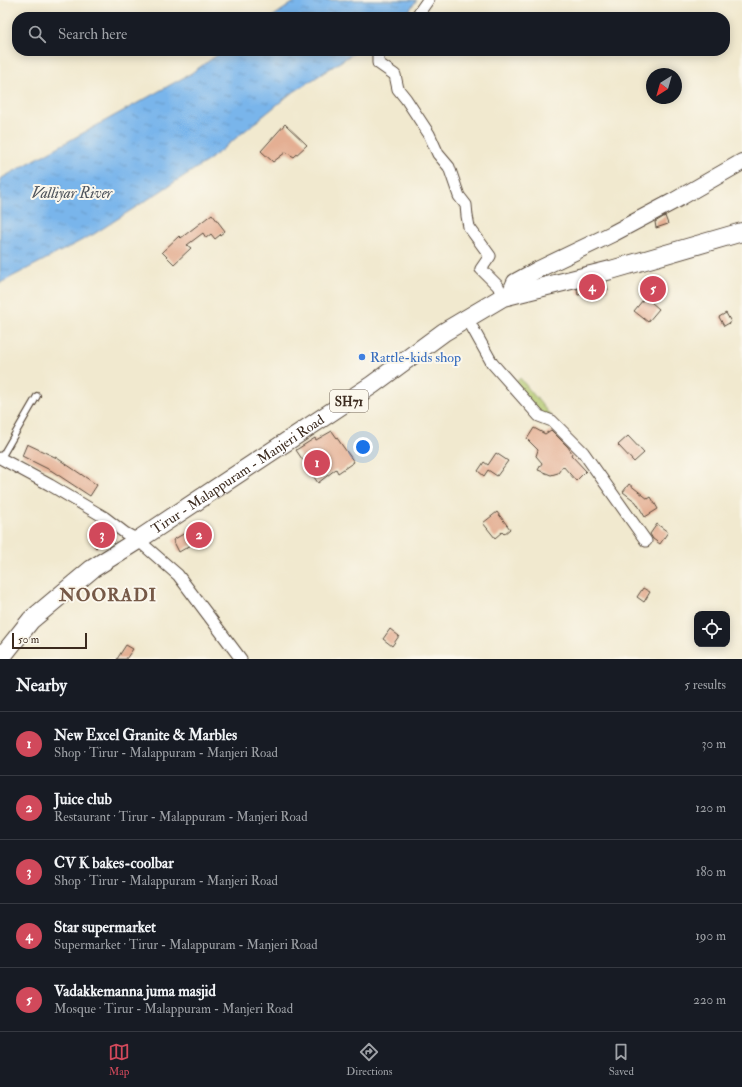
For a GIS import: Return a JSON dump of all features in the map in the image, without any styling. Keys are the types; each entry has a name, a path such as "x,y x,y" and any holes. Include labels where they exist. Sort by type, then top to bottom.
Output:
{"main road":[{"path":"506,297 515,282 612,234 742,162"},
{"name":"Tirur - Malappuram - Manjeri Road","path":"1,658 31,620 92,569 372,385 444,332 467,318 506,297 611,270 742,232"}],"street":[{"path":"420,12 428,0"},
{"path":"378,56 378,63 395,75 398,89 429,134 438,154 449,167 459,196 466,205 466,216 469,227 490,256 481,269 498,286 506,297"},
{"path":"467,318 492,363 539,416 552,421 583,452 646,541"},
{"path":"0,458 104,517 125,533 138,540 178,575 241,659"}],"lane":[{"path":"0,458 36,396"}],"green space":[{"path":"520,378 551,416 543,423 532,417 514,384"}],"water":[{"path":"297,0 417,0 408,12 279,12"},
{"name":"Valliyar River","path":"216,56 349,56 289,95 209,160 94,234 0,283 0,179 190,74"}],"building":[{"path":"285,124 307,145 294,157 286,152 273,162 261,151"},
{"path":"212,214 225,231 215,239 211,234 206,238 203,233 187,245 191,248 174,264 162,252 179,236 181,238"},
{"path":"665,216 668,224 656,228 655,222"},
{"path":"654,277 665,287 651,302 659,309 648,322 634,311 647,295 642,290"},
{"path":"606,282 608,290 578,295 577,289"},
{"path":"726,313 731,322 724,326 719,317"},
{"path":"534,428 545,434 551,430 568,447 572,453 571,455 586,471 576,481 563,466 558,473 551,475 538,470 542,463 536,456 538,450 527,439"},
{"path":"332,431 354,462 338,473 336,469 318,483 296,450 315,438 316,440"},
{"path":"628,436 644,453 634,462 618,445"},
{"path":"27,444 57,458 97,485 90,496 52,471 22,456"},
{"path":"496,453 508,461 497,476 488,470 484,476 478,471 484,462 488,465"},
{"path":"629,484 648,499 651,497 658,509 645,517 636,502 623,492"},
{"path":"497,512 510,529 504,534 502,532 495,538 483,523"},
{"path":"657,524 668,532 660,544 653,539 650,534"},
{"path":"199,525 205,537 179,552 173,540"},
{"path":"104,526 113,533 96,548 89,539"},
{"path":"643,588 650,592 644,602 637,597"},
{"path":"390,629 399,636 392,646 383,639"},
{"path":"126,645 133,649 126,659 117,659"}],"place":[{"name":"Star supermarket","path":"592,287"},
{"name":"Vadakkemanna juma masjid","path":"653,289"},
{"name":"Rattle-kids shop","path":"362,357"},
{"name":"New Excel Granite & Marbles","path":"317,463"},
{"name":"CV K bakes-coolbar","path":"102,535"},
{"name":"Juice club","path":"199,535"}],"district":[{"name":"NOORADI","path":"108,595"}]}
